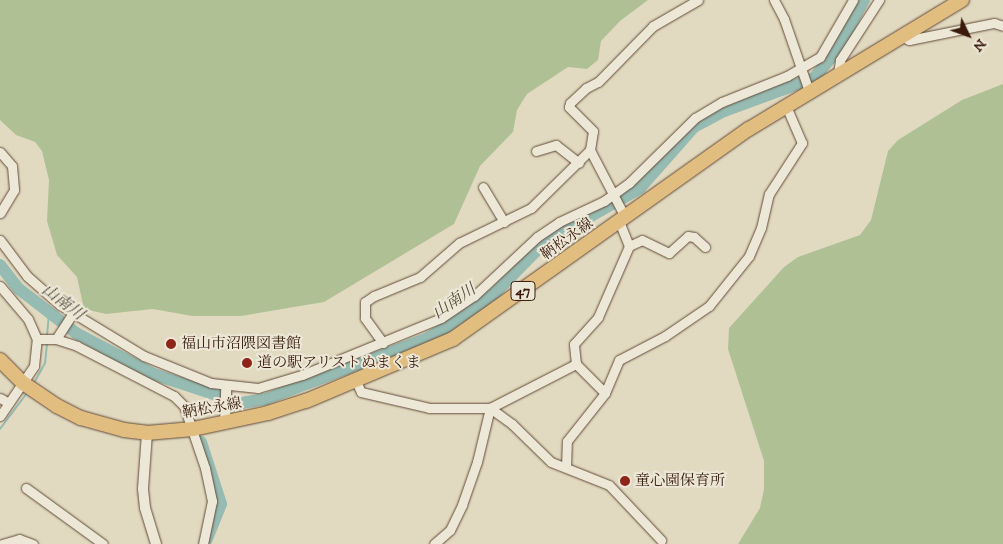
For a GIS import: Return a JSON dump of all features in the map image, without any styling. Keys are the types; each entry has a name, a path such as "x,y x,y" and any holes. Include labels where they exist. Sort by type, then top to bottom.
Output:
{"main road":[{"name":"鞆松永線","path":"0,360 28,387 81,418 147,432 193,429 225,417 268,413 356,381 453,339 622,216 786,106 808,89 838,74 962,0"}],"street":[{"path":"384,343 365,318 365,302 374,296 420,277 451,248 531,208 579,163 590,150 593,131 569,107 570,103 598,82 653,26 698,0"},
{"path":"774,0 784,19 808,89"},
{"path":"0,240 27,276 71,315 144,356 179,372 226,389 258,388 302,375 384,343 441,318 474,296 537,237 613,197 695,118 722,102 800,70 820,57 853,0"},
{"path":"838,74 840,60 879,0"},
{"path":"901,36 909,40 986,24 1003,26"},
{"path":"566,467 567,441 605,393 619,360 665,336 709,306 749,256 761,228 769,194 802,143 786,106"},
{"path":"536,151 556,145 579,163"},
{"path":"590,150 622,216 629,246 598,317 574,344 576,364 605,393"},
{"path":"0,152 12,166 14,190 0,213"},
{"path":"483,186 504,222"},
{"path":"629,246 642,240 669,253 688,236 694,237 704,247"},
{"path":"0,286 28,319 49,338 76,346 174,396 187,410 212,501 203,544"},
{"path":"0,416 9,403 28,387 34,366 49,338 71,315"},
{"path":"356,381 361,392 429,408 490,408 576,364"},
{"path":"225,417 226,389"},
{"path":"0,398 9,403"},
{"path":"490,408 512,424 551,462 609,485 661,540"},
{"path":"434,544 450,530 462,505 477,462 490,408"},
{"path":"147,432 143,489 145,508 156,544"},
{"path":"26,488 103,544"},
{"path":"2,544 19,539 33,544"}],"green space":[{"path":"0,0 648,0 620,21 601,41 598,60 587,69 568,67 527,94 517,110 513,132 480,166 454,224 324,302 241,316 192,316 153,309 106,314 84,309 77,277 57,255 47,221 49,180 42,151 35,142 16,135 0,120"},
{"path":"1003,84 1003,544 738,544 760,508 764,489 764,461 728,349 729,328 784,267 798,257 860,235 871,220 888,151 898,140 962,100"}],"waterway":[{"name":"山南川","path":"0,265 19,289 76,333 153,374 241,403 266,399 426,339 445,328 494,294 545,242 640,188 694,127 724,111 814,78 835,53 864,0"},
{"path":"47,336 49,312"},
{"path":"34,383 45,363 47,343"},
{"path":"0,429 27,393"},
{"path":"201,442 221,504 207,539"}],"place":[{"name":"福山市沼隈図書館","path":"171,344"},
{"name":"道の駅アリストぬまくま","path":"247,363"},
{"name":"童心園保育所","path":"625,481"}]}
